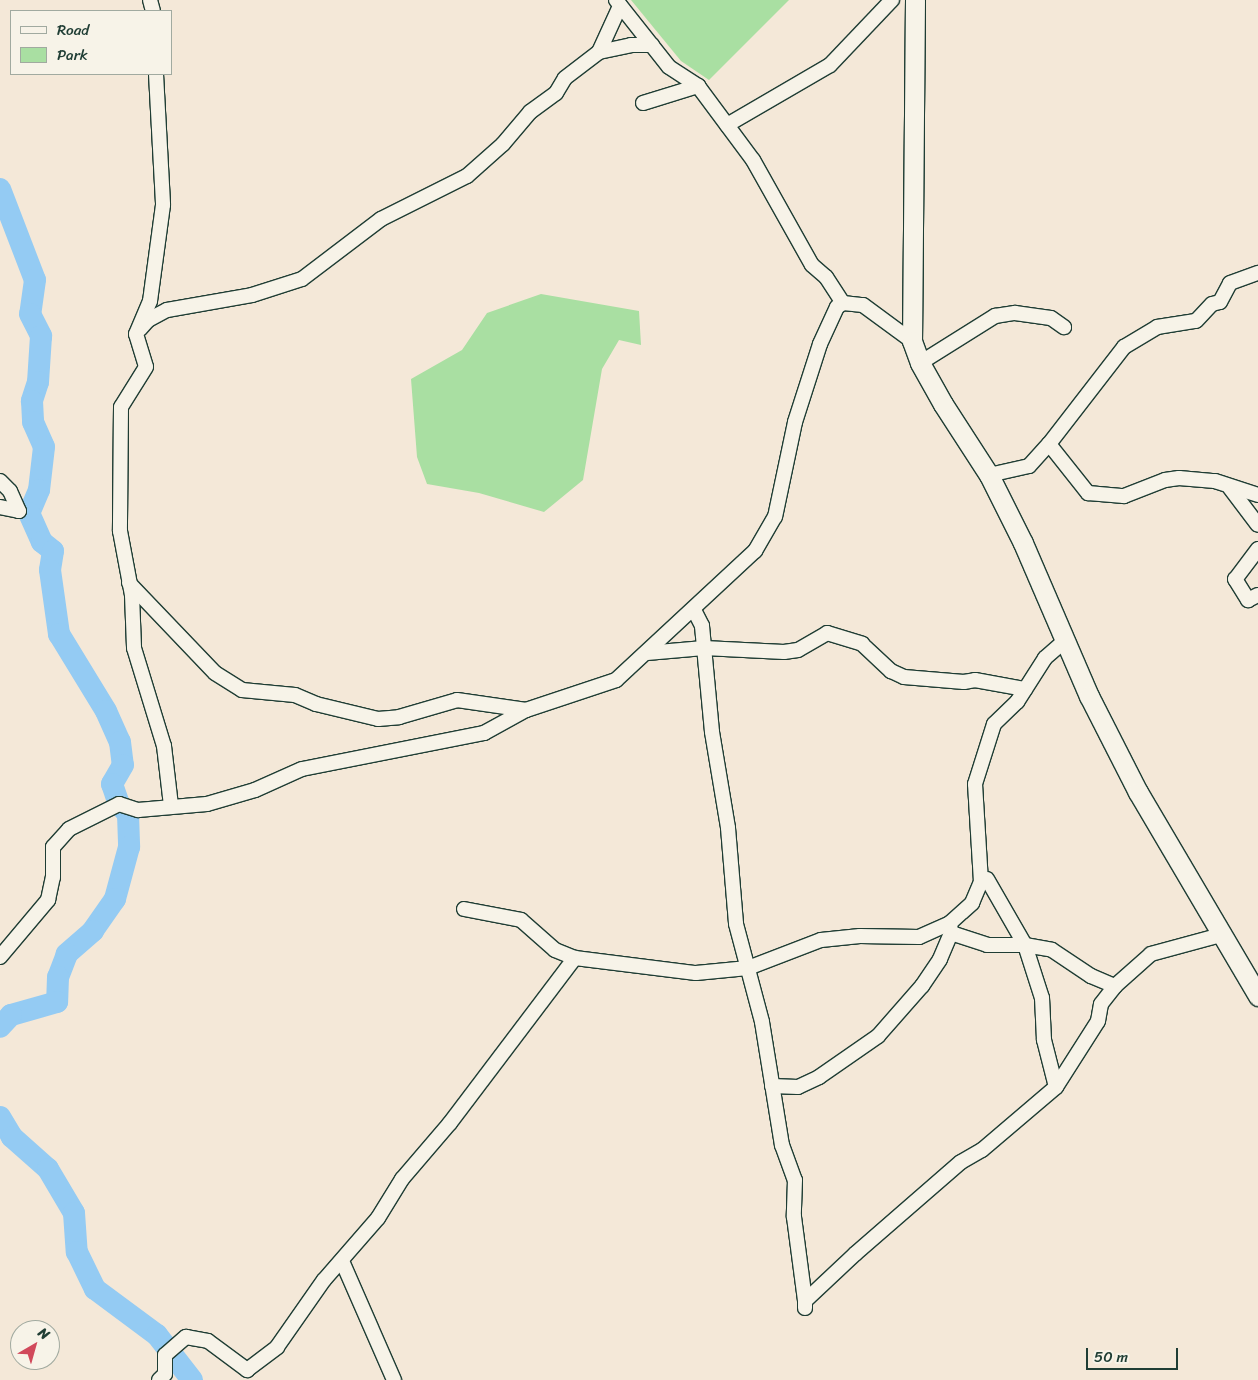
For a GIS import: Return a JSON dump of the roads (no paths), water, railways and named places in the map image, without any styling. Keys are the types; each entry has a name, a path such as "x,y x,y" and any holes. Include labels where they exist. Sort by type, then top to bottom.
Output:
{"street":[{"path":"727,125 830,65 892,0"},
{"path":"915,0 912,341 920,363 989,475 1066,640 1089,696 1138,792 1258,996"},
{"path":"599,52 618,3 669,67 698,86 754,160 812,265 826,277 843,303"},
{"path":"136,334 148,320 167,310 252,295 302,279 381,219 467,176 503,144 530,112 556,93 565,78 599,52 652,45"},
{"path":"156,75 163,204 150,301 136,334 146,367 121,407 120,531 132,594 134,648 164,746 171,806"},
{"path":"643,104 698,86"},
{"path":"989,475 1028,466 1049,444 1124,347 1156,328 1196,321 1212,304 1220,302 1230,283 1258,273"},
{"path":"0,957 48,900 53,876 53,847 69,829 119,804 138,810 215,802 255,790 302,769 484,733 526,710 616,680 694,610 755,551 772,524 783,489 795,422 820,344 837,307 843,303 863,305 912,341"},
{"path":"920,363 995,316 1015,313 1051,318 1064,327"},
{"path":"1049,444 1088,493 1124,496 1165,480 1179,478 1215,481 1230,488 1258,495"},
{"path":"0,481 10,491 19,511 0,508"},
{"path":"1230,488 1258,525"},
{"path":"1258,549 1235,579 1248,600 1258,595"},
{"path":"129,584 215,673 242,690 295,695 316,704 378,719 399,717 457,700 526,710"},
{"path":"694,610 702,626 716,760 728,828 736,924 748,968 782,1145 795,1180 794,1217 805,1305 961,1162 982,1150 1056,1087 1098,1021 1101,1004 1115,986 1150,954 1221,935"},
{"path":"647,653 704,648 784,652 798,650 828,633 862,644 891,671 904,677 964,682 975,680 1025,689"},
{"path":"772,1086 798,1087 819,1077 878,1036 922,986 951,928 972,903 981,882 975,784 994,724 1025,689 1045,658 1066,640"},
{"path":"987,879 1025,945 1042,998 1044,1040 1056,1087"},
{"path":"464,909 521,920 556,950 575,958 696,973 748,968 821,940 860,936 920,937 951,928 987,945 1025,945 1052,950 1091,976 1115,986"},
{"path":"247,1370 277,1347 324,1280 378,1218 402,1178 450,1123 575,958"},
{"path":"342,1261 394,1380"},
{"path":"159,1380 166,1374 165,1355 186,1338 208,1341 258,1380"}],"waterway":[{"path":"0,189 35,280 30,314 41,336 38,382 32,401 33,422 44,447 39,490 29,513 42,542 53,551 50,570 59,634 106,711 120,742 123,765 112,784 119,804 128,814 129,847 115,899 93,931 67,954 58,977 57,1002 11,1015 0,1027"},
{"path":"0,1117 12,1137 48,1169 74,1213 77,1252 95,1289 157,1335 192,1380"}]}
